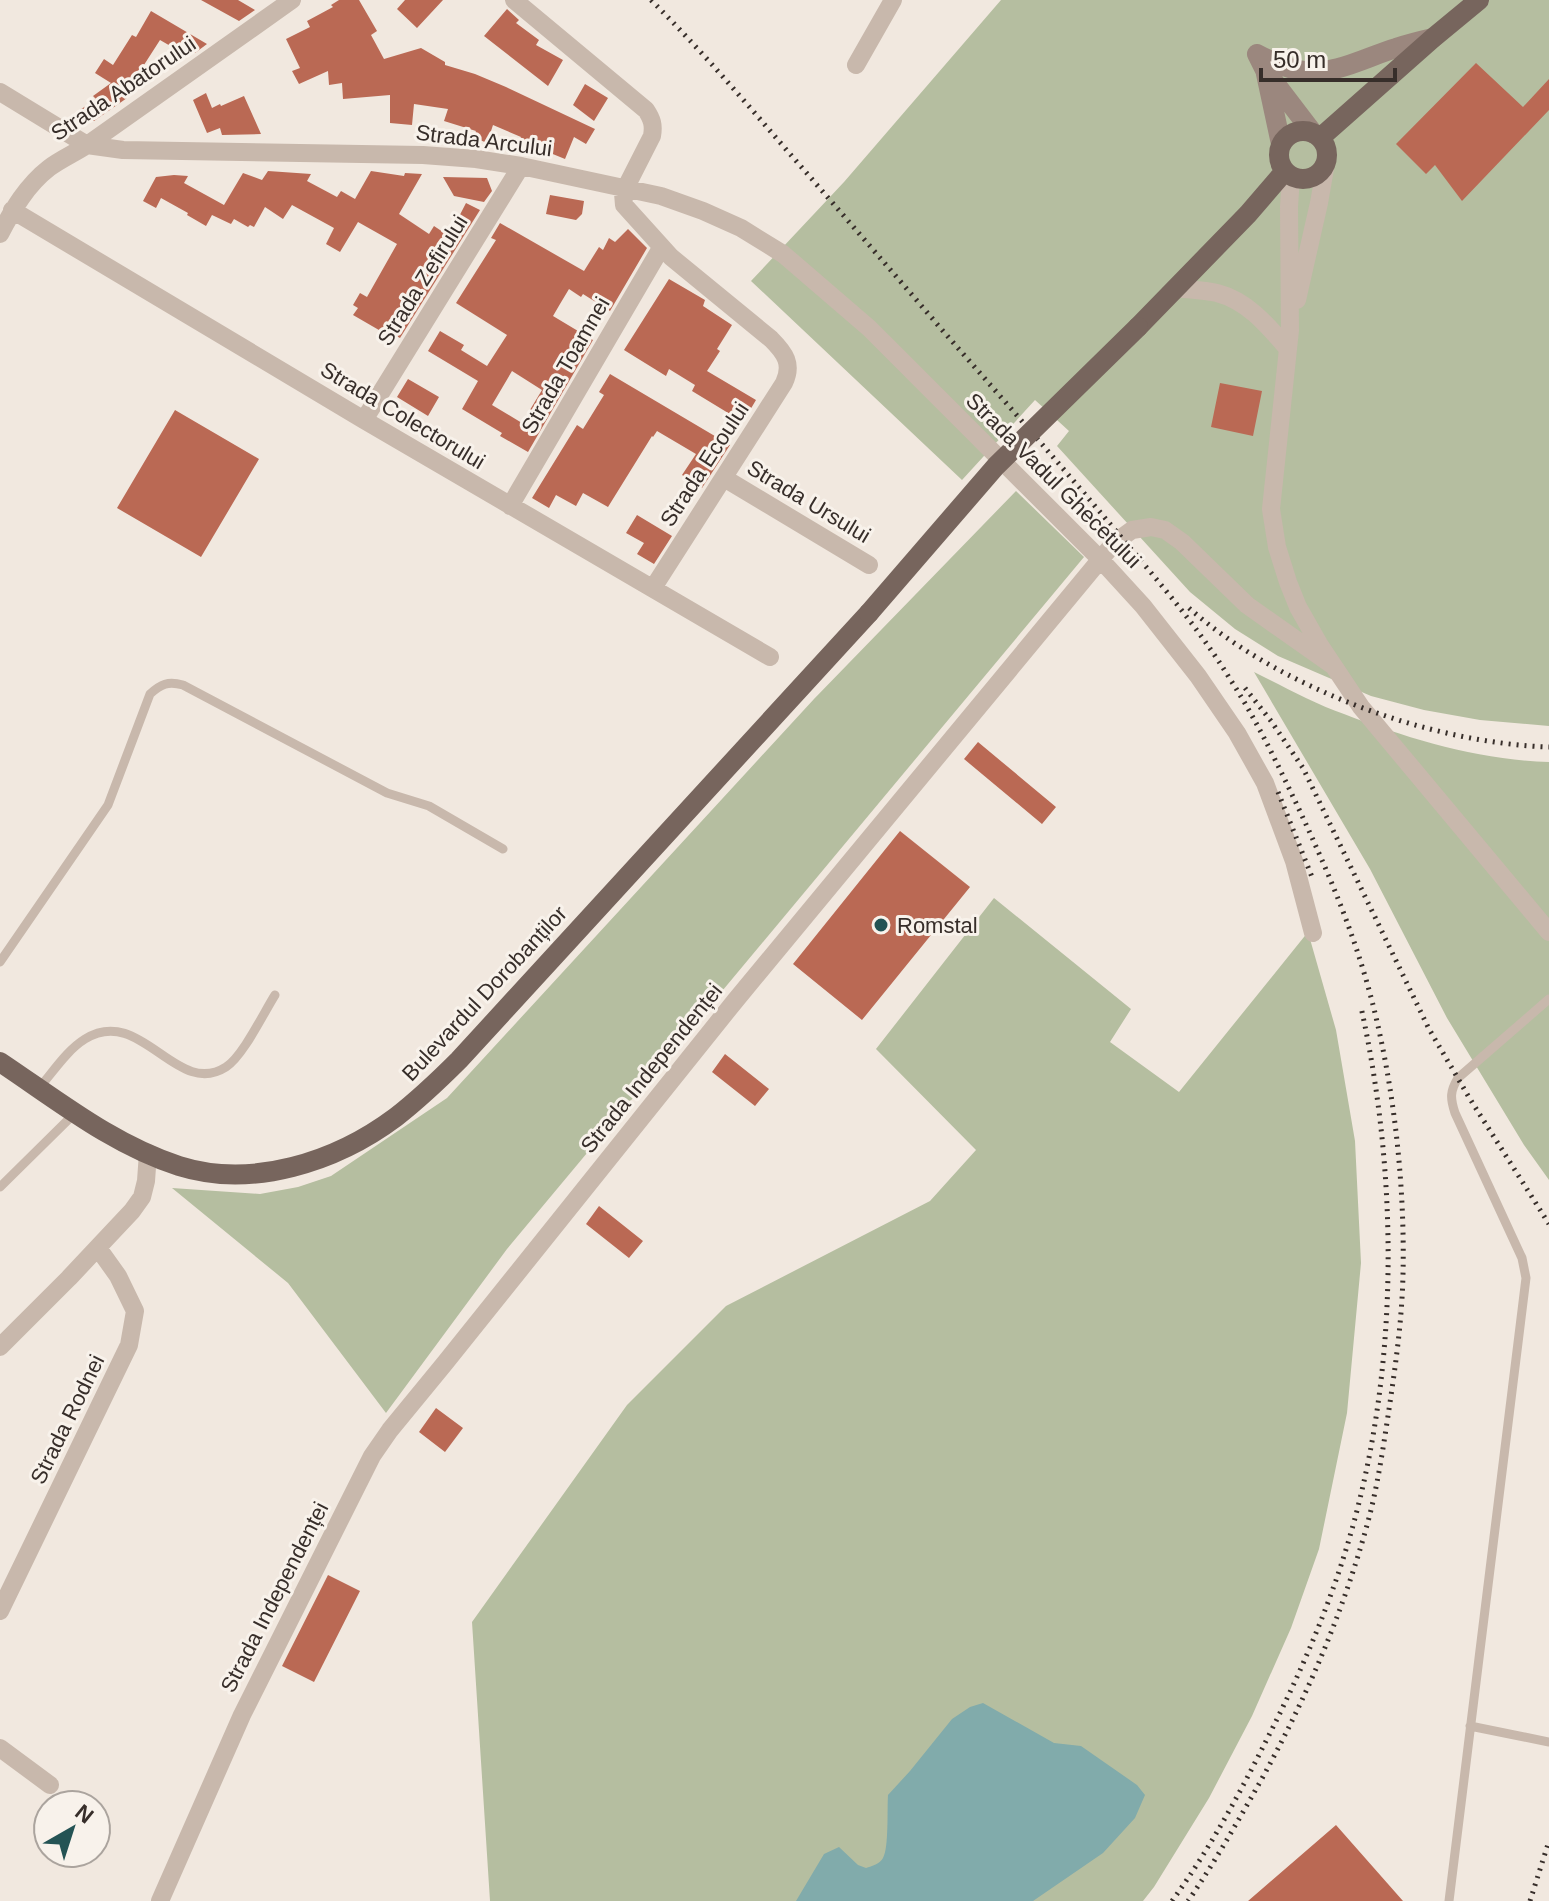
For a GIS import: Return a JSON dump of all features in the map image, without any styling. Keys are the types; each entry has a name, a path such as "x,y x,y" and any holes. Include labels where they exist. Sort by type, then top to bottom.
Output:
{"main road":[{"path":"1317,135 1479,0"},
{"path":"1261,62 1322,72 1433,38"},
{"path":"1261,62 1326,150 1326,163 1315,176 1307,179 1288,174 1279,158 1281,144 1261,62"},
{"path":"1281,144 1295,132 1304,130 1317,135"},
{"name":"Bulevardul Dorobanților","path":"0,1062 109,1134 179,1166 210,1173 245,1175 277,1171 328,1155 393,1119 459,1060 869,613 996,466 1288,174"}],"street":[{"name":"Strada Abatorului","path":"0,234 12,210 51,166 87,145 292,0"},
{"path":"514,0 651,117 654,126 652,136 622,200 661,248"},
{"path":"856,65 893,0"},
{"path":"0,92 87,145"},
{"name":"Strada Arcului","path":"87,145 123,150 423,155 476,159 625,188"},
{"path":"1290,330 1326,163"},
{"name":"Strada Zefirului","path":"364,420 521,166"},
{"path":"1288,174 1290,330 1271,509 1277,547 1288,582 1298,607 1361,707 1549,932"},
{"name":"Strada Vadul Ghecetului","path":"625,188 661,196 703,211 741,228 783,254 869,328 1100,559 1143,606 1198,676 1244,746 1276,810 1294,861 1313,933"},
{"name":"Strada Colectorului","path":"12,210 770,657"},
{"name":"Strada Ecoului","path":"653,588 789,371 780,348 771,339 661,248"},
{"name":"Strada Toamnei","path":"510,506 661,248"},
{"path":"1177,288 1214,293 1242,304 1267,325 1288,349"},
{"name":"Strada Ursului","path":"724,478 869,565"},
{"name":"Strada Independenței","path":"160,1901 242,1715 372,1456 390,1430 745,989 1114,543 1132,530 1151,527 1165,530 1182,542 1247,605 1332,665"},
{"path":"0,1347 126,1218 142,1197 148,1153"},
{"name":"Strada Rodnei","path":"2,1603 129,1345 135,1311 118,1276 98,1248"},
{"path":"0,1748 50,1785"}],"lane":[{"path":"0,962 108,805 150,694 159,686 171,682 183,685 387,793 429,806 503,849"},
{"path":"39,1088 74,1047 100,1032 115,1031 134,1036 189,1072 201,1075 219,1070 241,1052 275,995"},
{"path":"1449,1901 1526,1278 1522,1258 1455,1113 1450,1099 1451,1089 1458,1078 1549,999"},
{"path":"0,1187 75,1113"},
{"path":"1470,1726 1549,1742"}],"green space":[{"path":"1001,0 1549,0 1549,726 1480,720 1371,696 1278,656 1235,629 1190,592 1057,446 1069,431 1035,400 962,480 751,281 844,182"},
{"path":"1016,491 1084,557 507,1249 386,1413 288,1283 172,1188 260,1194 298,1187 331,1176 447,1098 814,699"},
{"path":"1254,672 1332,710 1419,740 1471,753 1549,762 1549,1180 1524,1145 1447,1018 1370,869"},
{"path":"994,898 1131,1009 1110,1042 1179,1092 1308,932 1336,1030 1355,1141 1361,1263 1347,1413 1319,1549 1291,1628 1252,1716 1209,1798 1143,1901 490,1901 472,1622 627,1405 726,1306 930,1201 976,1150 876,1049"}],"water":[{"path":"983,1703 1054,1743 1081,1746 1137,1785 1145,1795 1135,1818 1103,1853 1033,1901 796,1901 824,1854 839,1847 858,1865 866,1868 882,1860 886,1846 888,1795 952,1719 970,1707"}],"building":[{"path":"201,0 238,0 255,10 239,21"},
{"path":"339,0 359,0 377,31 371,35 384,59 421,48 445,62 445,65 506,87 595,129 586,144 574,137 565,159 538,148 534,156 516,148 521,137 493,125 487,143 473,137 476,131 444,121 448,109 414,104 412,125 390,123 390,95 343,99 342,83 329,85 328,71 299,84 292,71 300,68 286,39 310,27 307,21 333,7 331,5"},
{"path":"405,0 443,0 417,28 397,9"},
{"path":"507,9 519,20 516,23 539,40 536,45 563,60 548,86 484,36"},
{"path":"151,11 207,44 195,53 189,50 186,55 160,40 133,82 121,90 127,98 94,121 88,121 77,112 96,99 93,96 111,83 95,73 104,59 113,65 132,35 136,37"},
{"path":"1476,63 1523,107 1549,79 1549,110 1462,201 1435,165 1426,174 1396,144"},
{"path":"585,84 608,98 594,121 573,105"},
{"path":"206,93 212,108 244,96 261,134 222,135 220,128 207,133 193,100"},
{"path":"268,171 311,174 307,181 337,197 341,191 355,199 371,171 404,176 405,173 422,174 399,214 429,234 434,226 449,236 466,203 480,210 400,338 393,334 391,337 353,315 358,308 353,305 360,293 367,297 397,244 358,222 340,252 326,244 334,228 292,205 283,219 265,207 254,227 234,219 231,224 212,215 206,226 161,198 156,208 143,201 156,177 174,175 188,176 184,183 224,205 243,173 262,180"},
{"path":"443,177 487,178 492,191 484,202 454,196"},
{"path":"550,195 584,201 582,214 576,220 546,214"},
{"path":"500,223 584,271 599,247 603,250 609,238 615,242 628,229 647,248 610,311 569,289 553,316 593,340 528,452 462,409 478,381 428,351 440,331 464,345 461,350 487,366 507,335 456,303 496,240 491,238","holes":["512,371 542,390 522,423 492,405"]},
{"path":"669,279 705,300 703,306 732,325 707,371 756,400 743,422 692,391 695,385 669,369 666,376 624,350"},
{"path":"610,374 730,445 702,488 682,475 696,454 657,431 608,507 583,493 576,506 556,495 549,508 532,498 577,425 583,429 604,395 599,392"},
{"path":"408,379 439,397 428,416 397,397"},
{"path":"1220,383 1262,391 1253,436 1211,427"},
{"path":"175,410 259,459 201,557 117,508"},
{"path":"637,515 672,536 654,564 637,554 644,543 626,533"},
{"path":"978,742 1056,807 1042,824 964,759"},
{"name":"Romstal","path":"900,831 970,887 862,1020 793,964"},
{"path":"725,1054 769,1089 755,1106 712,1072"},
{"path":"599,1206 643,1241 629,1258 586,1224"},
{"path":"436,1408 463,1428 445,1452 419,1432"},
{"path":"328,1575 360,1591 314,1682 282,1666"},
{"path":"1336,1825 1403,1901 1248,1901"}],"railway":[{"path":"651,0 735,91 1052,455 1204,640 1266,741 1319,853 1365,975 1380,1034 1392,1102 1400,1171 1403,1240 1400,1328 1378,1478 1360,1551 1320,1660 1251,1798 1188,1901"},
{"path":"1189,608 1225,637 1266,663 1358,706 1455,735 1549,747"},
{"path":"1245,688 1303,768 1429,1029 1549,1224"},
{"path":"1278,792 1312,877"},
{"path":"1172,1901 1234,1801 1304,1662 1335,1583 1356,1514 1372,1443 1382,1370 1388,1223 1383,1150 1361,1007"},
{"path":"1530,1901 1549,1841"}],"place":[{"name":"Romstal","path":"881,925"}]}
